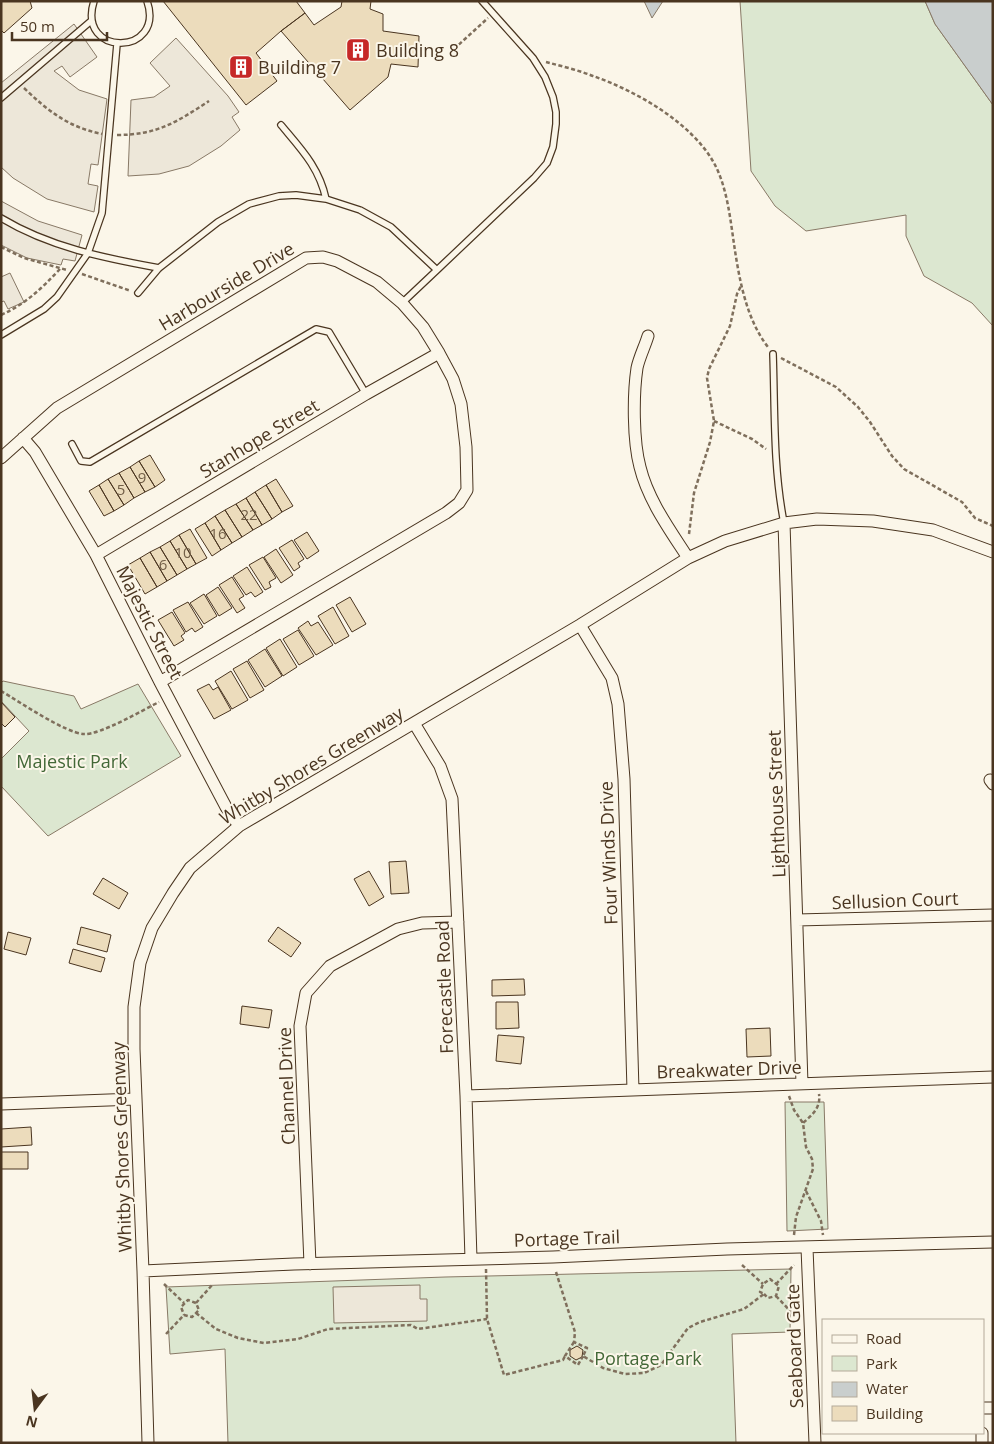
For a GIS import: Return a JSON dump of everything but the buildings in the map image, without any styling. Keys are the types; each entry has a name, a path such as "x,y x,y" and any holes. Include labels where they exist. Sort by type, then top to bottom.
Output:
{"street":[{"name":"Harbourside Drive","path":"1,458 57,408 306,258 323,257 337,261 377,282 402,303 423,327 453,379 461,404 466,447 467,490 459,503 446,513 160,682"},
{"path":"648,336 637,366 635,392 636,440 640,467 660,512 688,558"},
{"name":"Stanhope Street","path":"96,555 366,394 439,353"},
{"name":"Majestic Street","path":"23,438 35,452 96,555 160,682 226,807 239,826"},
{"name":"Whitby Shores Greenway","path":"148,1443 135,1099 134,1007 140,964 152,928 172,893 190,868 239,826 580,625 688,558 726,541 784,523 817,519 873,521 933,530 993,552"},
{"name":"Lighthouse Street","path":"784,523 802,1084"},
{"name":"Four Winds Drive","path":"580,625 612,678 618,704 624,779 633,1090"},
{"name":"Forecastle Road","path":"414,722 440,766 452,799 466,1096 471,1259"},
{"name":"Sellusion Court","path":"797,920 993,915"},
{"name":"Channel Drive","path":"310,1264 300,1026 306,993 330,966 398,929 422,923 458,922"},
{"name":"Breakwater Drive","path":"466,1096 993,1078"},
{"path":"1,1104 135,1099"},
{"name":"Portage Trail","path":"143,1271 310,1264 553,1258 727,1249 993,1242"},
{"name":"Seaboard Gate","path":"807,1248 818,1412 815,1443"}],"lane":[{"path":"94,1 91,10 91,21 101,36 117,44 133,41 146,29 150,19 147,1"},
{"path":"402,303 534,178 547,163 553,147 556,112 545,77 533,58 482,1"},
{"path":"1,98 91,21"},
{"path":"1,335 44,309 57,297 88,253 102,213 117,44"},
{"path":"281,125 313,164 323,186 326,199"},
{"path":"138,293 159,268 218,222 249,204 279,196 296,195 326,199 360,210 391,227 437,270"},
{"path":"1,218 46,241 124,262 159,268"},
{"path":"72,444 81,461 90,462 316,329 329,332 366,394"},
{"path":"773,354 776,459 779,497 784,523"}],"path":[{"path":"454,49 493,14"},
{"path":"533,58 594,76 635,94 682,125 695,138 707,153 720,178 730,214 741,286 760,337 773,354 836,387 864,415 892,456 904,468 962,502 975,518 993,526"},
{"path":"1,315 21,306 38,293 61,268"},
{"path":"689,534 694,492 710,442 714,421 708,378 709,369 730,326 737,294 741,286"},
{"path":"714,421 752,439 770,452 776,459"},
{"path":"1,691 68,730 85,734 102,730 161,701"},
{"path":"788,1093 788,1100 803,1123 806,1147 812,1159 813,1168 796,1217 793,1240"},
{"path":"803,1123 815,1112 820,1099 819,1093"},
{"path":"805,1190 821,1221 824,1238"},
{"path":"742,1265 763,1284"},
{"path":"776,1284 794,1265"},
{"path":"486,1266 487,1319 504,1375 562,1360 574,1342 575,1332 556,1272"},
{"path":"770,1280 776,1284 778,1286 776,1296 768,1298 760,1292 763,1284 770,1280"},
{"path":"164,1284 184,1303"},
{"path":"196,1303 213,1284"},
{"path":"583,1356 603,1368 625,1374 644,1373 661,1365 688,1328 700,1322 744,1309 764,1294"},
{"path":"776,1296 795,1316"},
{"path":"188,1300 196,1303 199,1310 192,1317 184,1315 181,1307 184,1303 188,1300"},
{"path":"196,1313 216,1329 238,1338 264,1343 298,1339 328,1329 411,1325 418,1329 487,1319"},
{"path":"166,1334 184,1315"},
{"path":"565,1356 578,1365 587,1348 574,1342"}],"green space":[{"path":"740,1 925,1 935,24 993,105 993,326 972,303 924,276 906,236 906,215 806,231 775,206 751,171"},
{"name":"Majestic Park","path":"3,681 74,696 81,709 138,684 181,756 48,836 1,786 1,759 29,731 1,701 1,683"},
{"path":"785,1102 824,1102 828,1229 787,1231"},
{"name":"Portage Park","path":"791,1269 790,1332 732,1334 736,1443 228,1443 225,1349 170,1354 166,1287 445,1277"}],"shaded area":[{"path":"74,24 97,57 70,77 62,66 54,71 79,90 107,99 98,165 91,164 88,184 98,186 94,212 47,199 13,178 1,167 1,83"},
{"path":"176,38 228,96 239,112 232,117 240,130 221,146 189,166 159,174 128,176 131,100 154,97 170,86 150,63"},
{"path":"1,201 38,221 82,235 75,261 63,259 61,265 27,258 1,245"},
{"path":"10,273 24,302 8,309 4,301 1,302 1,277"},
{"path":"420,1285 420,1299 427,1299 427,1321 334,1323 333,1287"}],"water":[{"path":"644,1 663,1 652,18"},
{"path":"925,1 993,1 993,105 935,24"}],"place":[{"name":"Building 8","path":"358,50"},
{"name":"Building 7","path":"241,67"}]}
